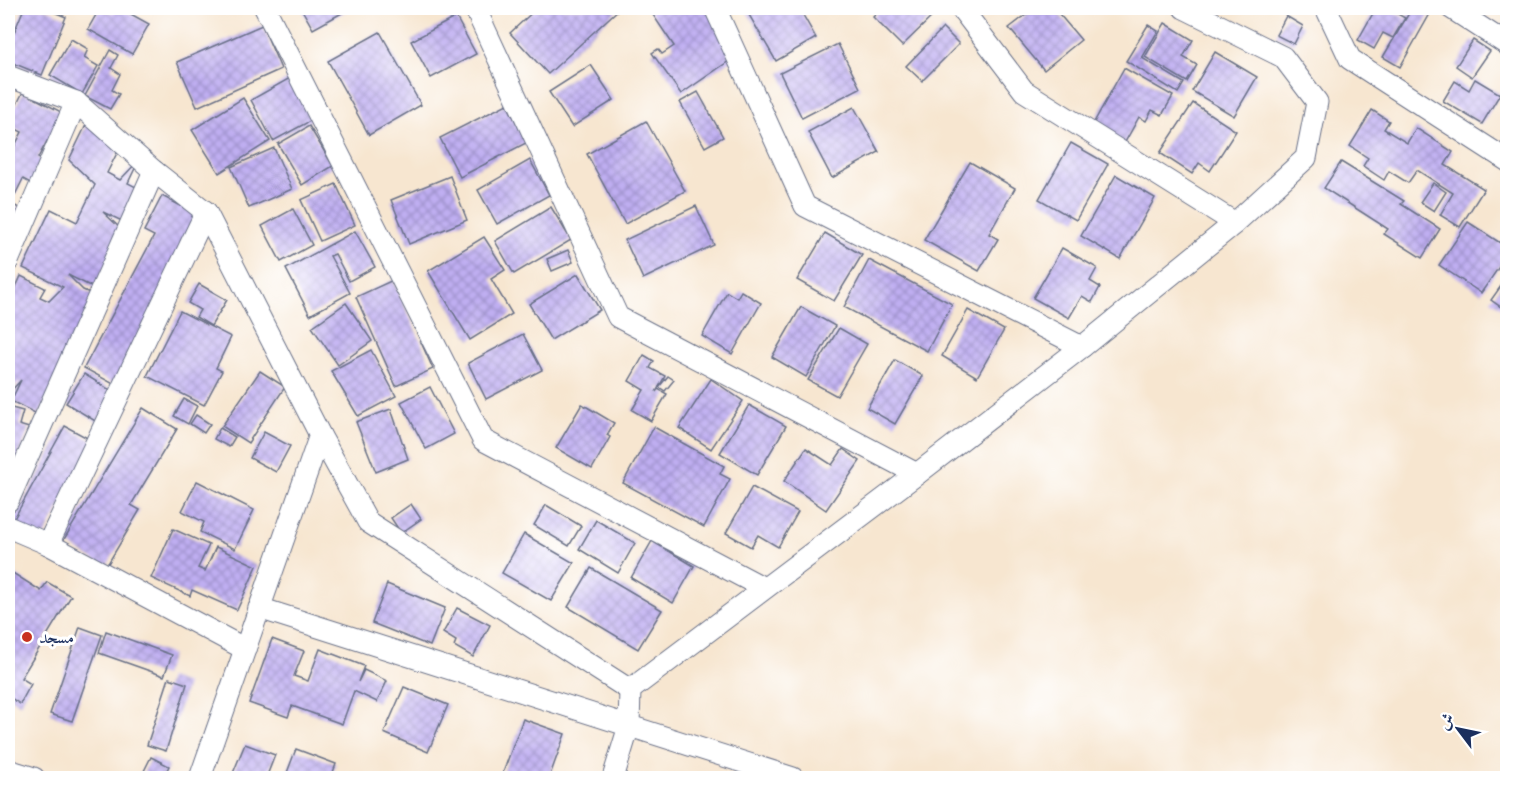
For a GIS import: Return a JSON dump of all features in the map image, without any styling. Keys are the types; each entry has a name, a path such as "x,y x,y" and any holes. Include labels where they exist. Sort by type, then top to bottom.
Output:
{"street":[{"path":"265,8 483,440 764,588"},
{"path":"715,8 805,206 1082,347"},
{"path":"961,8 1024,91 1235,224"},
{"path":"630,690 1082,347 1235,224 1306,158 1317,102 1283,57 1184,8"},
{"path":"1326,8 1350,59 1508,161"},
{"path":"1451,8 1508,45"},
{"path":"481,10 618,317 917,474"},
{"path":"8,75 76,102 154,171 206,212 320,435 368,522 630,690"},
{"path":"8,261 76,102"},
{"path":"8,501 154,171"},
{"path":"48,544 206,212"},
{"path":"200,778 320,435"},
{"path":"8,527 48,544 245,649"},
{"path":"259,608 793,778"},
{"path":"613,778 629,726 630,690"},
{"path":"8,770 34,778"}],"building":[{"path":"24,8 44,8 66,17 42,75 8,61 8,47"},
{"path":"100,8 113,13 120,8 149,24 132,54 88,29"},
{"path":"301,8 351,8 313,29"},
{"path":"537,8 620,8 548,74 510,33"},
{"path":"707,8 739,54 681,94 652,53 658,49 662,54 674,46 649,9"},
{"path":"745,8 799,8 816,38 776,61"},
{"path":"874,8 941,8 902,46 873,17 878,12"},
{"path":"1035,8 1054,8 1081,40 1044,70 1009,28"},
{"path":"1376,8 1387,8 1405,18 1393,38 1383,33 1374,49 1358,40"},
{"path":"1412,8 1424,8 1431,12 1400,67 1383,57"},
{"path":"1286,16 1303,26 1294,44 1276,35"},
{"path":"456,17 476,54 431,78 411,41"},
{"path":"1165,23 1193,40 1183,57 1197,65 1187,82 1145,57"},
{"path":"262,25 281,69 197,107 177,62"},
{"path":"1148,25 1158,31 1142,58 1184,83 1178,93 1126,61"},
{"path":"943,28 959,44 922,81 906,66"},
{"path":"380,32 421,105 369,135 328,61"},
{"path":"71,39 88,49 84,58 98,66 82,94 50,75"},
{"path":"1473,40 1490,51 1472,77 1456,66"},
{"path":"838,44 860,88 802,118 780,73"},
{"path":"110,50 118,55 111,68 120,74 112,90 119,94 110,109 85,96"},
{"path":"1215,52 1257,77 1234,116 1192,91"},
{"path":"591,65 614,100 572,127 549,92"},
{"path":"1124,68 1173,96 1162,115 1152,110 1146,121 1139,117 1124,144 1092,126"},
{"path":"290,78 312,120 273,141 251,100"},
{"path":"1475,79 1500,94 1482,124 1443,101 1455,81 1469,90"},
{"path":"23,92 65,114 50,143 47,141 38,158 49,163 36,186 23,179 15,195 8,191 8,159 22,132 8,125 8,122"},
{"path":"698,92 723,137 705,147 680,102"},
{"path":"243,98 270,141 219,173 192,130"},
{"path":"1193,103 1236,131 1210,171 1199,163 1192,174 1160,153"},
{"path":"507,104 526,143 460,177 440,138"},
{"path":"854,107 879,152 832,178 808,132"},
{"path":"1372,110 1389,121 1384,129 1407,143 1416,128 1453,152 1445,165 1484,189 1460,227 1440,215 1453,193 1417,170 1408,183 1389,171 1384,180 1363,166 1368,158 1350,146"},
{"path":"646,121 685,191 625,224 587,154"},
{"path":"87,123 123,141 107,173 120,180 139,160 128,183 140,189 124,222 103,212 121,229 96,289 68,275 83,290 97,296 39,415 11,401 21,380 8,394 8,305 21,276 45,288 40,297 49,301 63,287 23,268 51,209 77,222 95,185 69,160"},
{"path":"309,126 333,166 302,185 278,144"},
{"path":"1071,143 1108,164 1076,220 1039,199"},
{"path":"274,148 292,189 249,208 231,167"},
{"path":"530,160 549,195 497,224 478,190"},
{"path":"970,162 1015,188 989,234 998,239 979,271 924,240"},
{"path":"1341,162 1404,201 1401,204 1440,229 1422,258 1384,234 1388,229 1324,188"},
{"path":"1116,175 1155,198 1120,259 1081,236"},
{"path":"450,176 467,220 409,244 391,200"},
{"path":"1433,183 1446,192 1434,211 1420,202"},
{"path":"336,184 355,225 320,241 301,200"},
{"path":"162,196 198,215 119,387 84,368 154,236 144,231"},
{"path":"8,202 30,214 8,254"},
{"path":"696,206 714,245 643,279 625,240"},
{"path":"551,207 571,240 514,274 495,241"},
{"path":"293,209 312,245 281,262 262,226"},
{"path":"1468,222 1508,248 1508,254 1481,293 1439,265"},
{"path":"355,231 375,267 349,281 335,254 330,256 350,293 310,315 286,269"},
{"path":"825,233 862,255 834,301 797,280"},
{"path":"484,237 505,270 491,279 512,314 470,340 428,271"},
{"path":"1062,248 1097,268 1090,281 1100,287 1092,302 1082,296 1069,318 1033,298"},
{"path":"568,250 573,262 552,271 547,259"},
{"path":"869,260 952,304 927,351 844,307"},
{"path":"578,274 600,310 551,340 529,304"},
{"path":"1508,276 1508,312 1491,300"},
{"path":"393,280 433,369 396,386 356,297"},
{"path":"199,284 227,300 211,326 196,317 200,310 188,303"},
{"path":"741,291 761,303 732,354 702,336 727,292 737,298"},
{"path":"346,303 372,341 338,365 312,327"},
{"path":"801,307 835,326 806,377 772,357"},
{"path":"968,310 1004,330 977,377 942,356"},
{"path":"180,311 231,337 216,368 222,371 204,405 147,376"},
{"path":"839,328 867,344 837,396 808,380"},
{"path":"523,334 542,370 486,399 468,363"},
{"path":"371,350 396,396 358,416 331,371"},
{"path":"644,355 654,361 650,368 665,376 656,392 658,389 667,394 651,421 632,410 644,390 629,381"},
{"path":"895,360 923,376 895,424 867,408"},
{"path":"260,371 285,387 248,443 222,426"},
{"path":"84,374 118,395 100,424 66,403"},
{"path":"668,376 674,380 665,391 659,387"},
{"path":"711,379 743,401 711,449 679,428"},
{"path":"430,387 454,434 426,449 401,402"},
{"path":"184,399 197,406 188,424 174,416"},
{"path":"582,404 614,423 607,435 610,437 592,469 556,448"},
{"path":"749,405 786,426 757,475 720,453"},
{"path":"8,407 23,411 19,425 29,428 16,463 8,461"},
{"path":"143,408 177,429 131,505 140,510 106,567 63,541"},
{"path":"391,409 408,459 376,472 356,422"},
{"path":"196,415 210,424 204,433 190,424"},
{"path":"65,426 95,442 41,542 10,526"},
{"path":"654,427 724,466 720,474 730,479 704,527 623,483"},
{"path":"220,428 235,437 229,447 214,439"},
{"path":"264,432 290,446 276,472 250,458"},
{"path":"806,448 832,465 843,449 860,461 826,510 784,481"},
{"path":"197,481 254,510 235,549 200,532 204,522 182,511"},
{"path":"752,487 798,512 778,547 758,535 751,547 726,533"},
{"path":"411,504 421,519 401,533 391,518"},
{"path":"546,505 581,526 569,546 534,525"},
{"path":"596,520 635,543 618,573 579,549"},
{"path":"173,529 209,545 198,568 205,571 216,547 257,566 237,610 192,590 190,596 151,578"},
{"path":"524,534 574,563 551,601 502,573"},
{"path":"652,541 694,566 673,603 631,578"},
{"path":"591,568 662,610 638,649 568,607"},
{"name":"مسجد","path":"8,570 41,591 47,582 71,596 21,678 31,684 20,704 8,696"},
{"path":"387,584 445,608 430,646 372,623"},
{"path":"457,608 490,625 473,657 454,646 456,641 443,633"},
{"path":"80,627 102,635 72,721 50,714"},
{"path":"106,631 172,655 164,676 99,653"},
{"path":"272,639 304,651 294,676 308,681 320,649 364,666 358,682 364,670 387,681 377,702 354,691 342,724 292,706 288,717 249,703"},
{"path":"169,678 187,684 166,751 147,745"},
{"path":"404,687 448,705 428,752 384,733"},
{"path":"523,719 565,734 549,778 501,778"},
{"path":"245,744 275,755 266,778 231,778"},
{"path":"296,749 336,764 331,778 285,778"},
{"path":"151,757 169,766 163,778 141,777"}],"place":[{"name":"مسجد","path":"27,637"}]}
